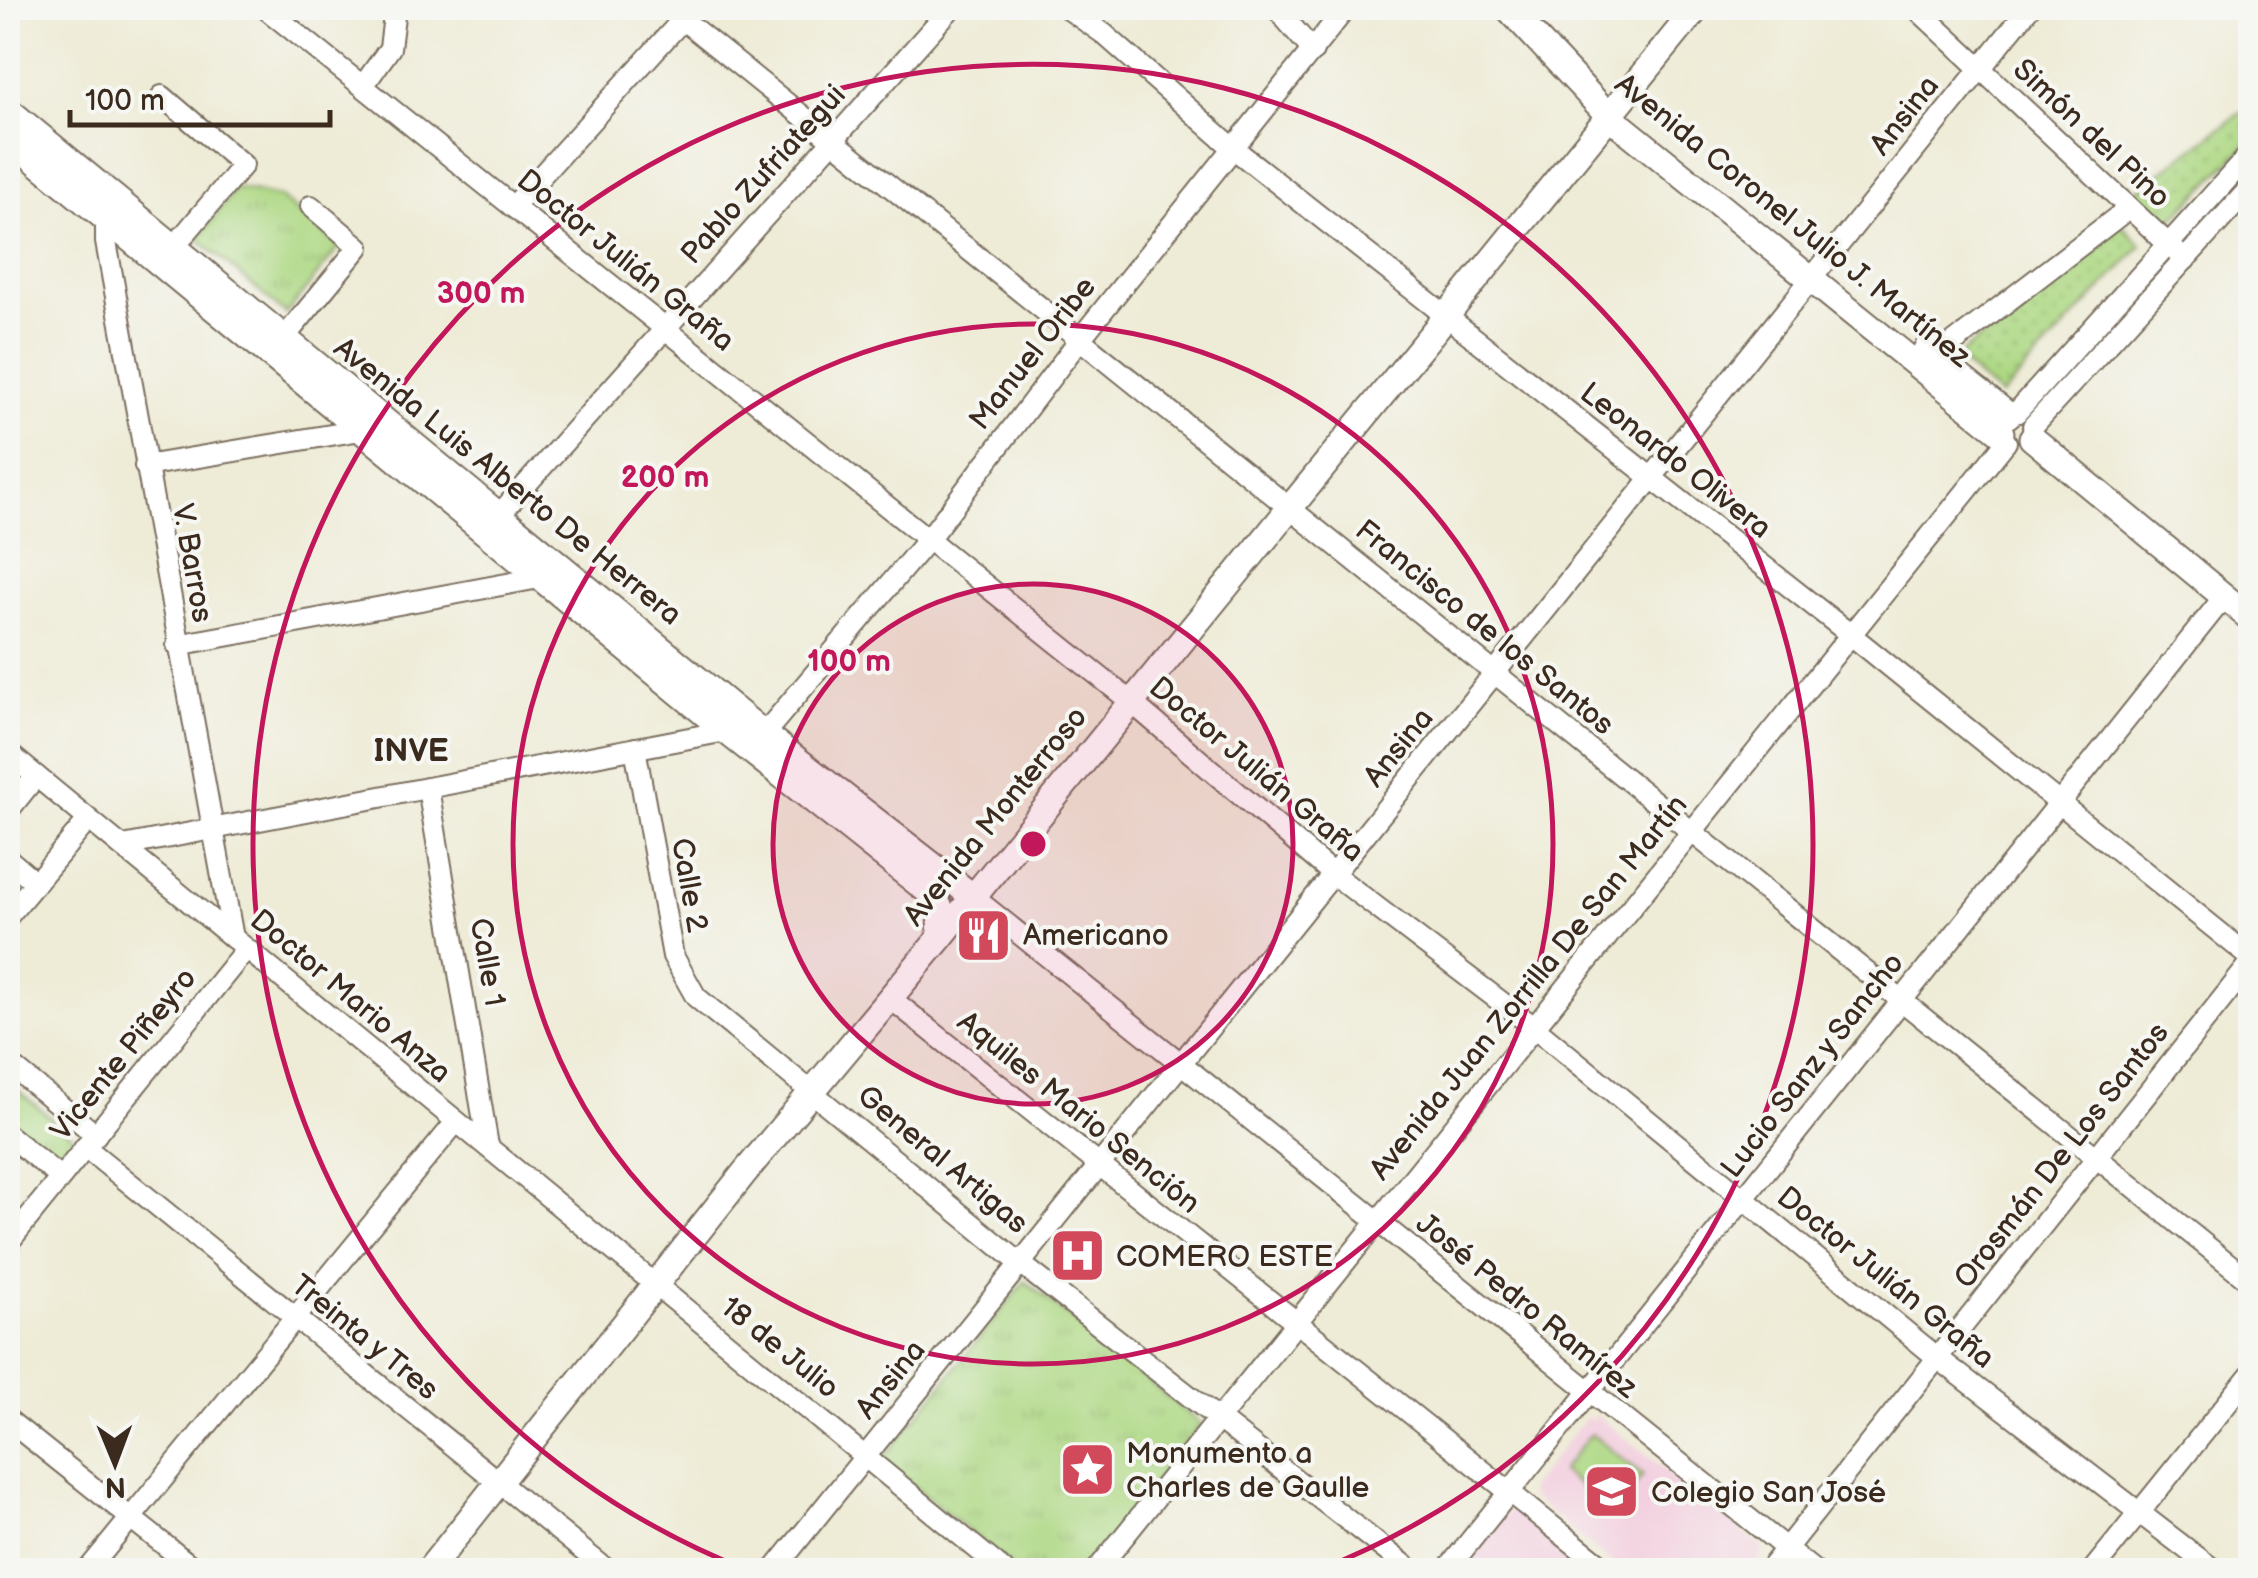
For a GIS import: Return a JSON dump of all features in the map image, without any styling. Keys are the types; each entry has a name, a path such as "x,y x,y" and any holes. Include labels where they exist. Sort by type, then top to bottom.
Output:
{"street":[{"name":"Doctor Julián Graña","path":"265,8 1130,700 1333,874 1534,1027 1938,1359 2214,1570"},
{"path":"363,86 390,48 395,8"},
{"name":"Pablo Zufriategui","path":"499,515 951,8"},
{"name":"Leonardo Olivera","path":"1067,8 1104,34 1233,148 1851,635 2250,960"},
{"path":"1276,8 1313,51"},
{"name":"Manuel Oribe","path":"764,734 929,538 1080,339 1346,8"},
{"name":"Avenida Coronel Julio J. Martínez","path":"1508,8 1613,111 2250,618"},
{"name":"Avenida Coronel Julio J. Martínez","path":"1525,8 1613,111"},
{"name":"Avenida Monterroso","path":"429,1570 1130,700 1697,8"},
{"name":"Simón del Pino","path":"1916,8 2184,260"},
{"name":"Ansina","path":"774,1570 2029,8"},
{"path":"512,208 688,13"},
{"name":"Francisco de los Santos","path":"688,13 833,141 2250,1280"},
{"path":"162,96 243,165 174,247"},
{"name":"Avenida Luis Alberto De Herrera","path":"8,110 113,211 368,422 499,515 764,734 972,896"},
{"name":"Avenida Luis Alberto De Herrera","path":"8,138 113,211 174,247 284,338 368,422 539,578 934,896 942,910 940,938"},
{"path":"2016,428 2167,244 2250,154"},
{"path":"2016,428 2184,260 2250,188"},
{"path":"284,338 360,247 312,206"},
{"path":"1935,357 2129,208"},
{"name":"V. Barros","path":"113,211 106,242 177,645 212,828 240,943"},
{"name":"Avenida Coronel Julio J. Martínez","path":"1816,274 1935,357 2016,428"},
{"path":"146,466 368,422"},
{"name":"Avenida Juan Zorrilla De San Martín","path":"1097,1570 2016,428"},
{"path":"177,645 539,578"},
{"name":"Lucio Sanz y Sancho","path":"1447,1570 2224,597"},
{"path":"122,846 726,731 764,734"},
{"name":"Calle 2","path":"635,748 672,956 696,996 814,1091"},
{"name":"Doctor Mario Anza","path":"8,753 657,1285"},
{"path":"8,811 36,776"},
{"name":"Calle 1","path":"428,788 488,1146"},
{"path":"8,916 88,820"},
{"path":"8,858 34,881"},
{"name":"José Pedro Ramírez","path":"972,896 1813,1570"},
{"name":"Vicente Piñeyro","path":"8,1243 240,943"},
{"name":"Orosmán De Los Santos","path":"1769,1570 2250,960"},
{"name":"Aquiles Mario Sención","path":"890,998 1606,1570"},
{"name":"Treinta y Tres","path":"8,1063 90,1141 294,1317 607,1570"},
{"name":"General Artigas","path":"814,1091 1021,1264 1411,1570"},
{"path":"88,1570 456,1122"},
{"path":"8,1135 60,1177"},
{"name":"18 de Julio","path":"657,1285 1003,1570"},
{"path":"2093,1570 2250,1375"},
{"path":"8,1420 196,1570"}],"shaded area":[{"name":"Colegio San José","path":"1596,1415 1763,1547 1762,1555 1750,1570 1621,1570 1530,1496 1530,1489 1586,1417 1591,1421"},
{"path":"1513,1506 1593,1570 1461,1570"}],"green space":[{"path":"2250,106 2250,142 2165,227 2129,196"},
{"path":"236,188 279,197 340,246 286,314 198,239"},
{"path":"2120,224 2142,245 2001,396 1956,358"},
{"path":"8,1082 77,1140 58,1163 8,1122"},
{"path":"1025,1281 1201,1424 1087,1570 1016,1570 882,1460"},
{"path":"1591,1434 1643,1475 1614,1512 1561,1471"}],"place":[{"name":"Americano","path":"984,935"},
{"name":"COMERO ESTE","path":"1077,1256"},
{"name":"Monumento a Charles de Gaulle","path":"1087,1470"},
{"name":"Colegio San José","path":"1612,1492"}],"district":[{"name":"INVE","path":"411,750"}]}
